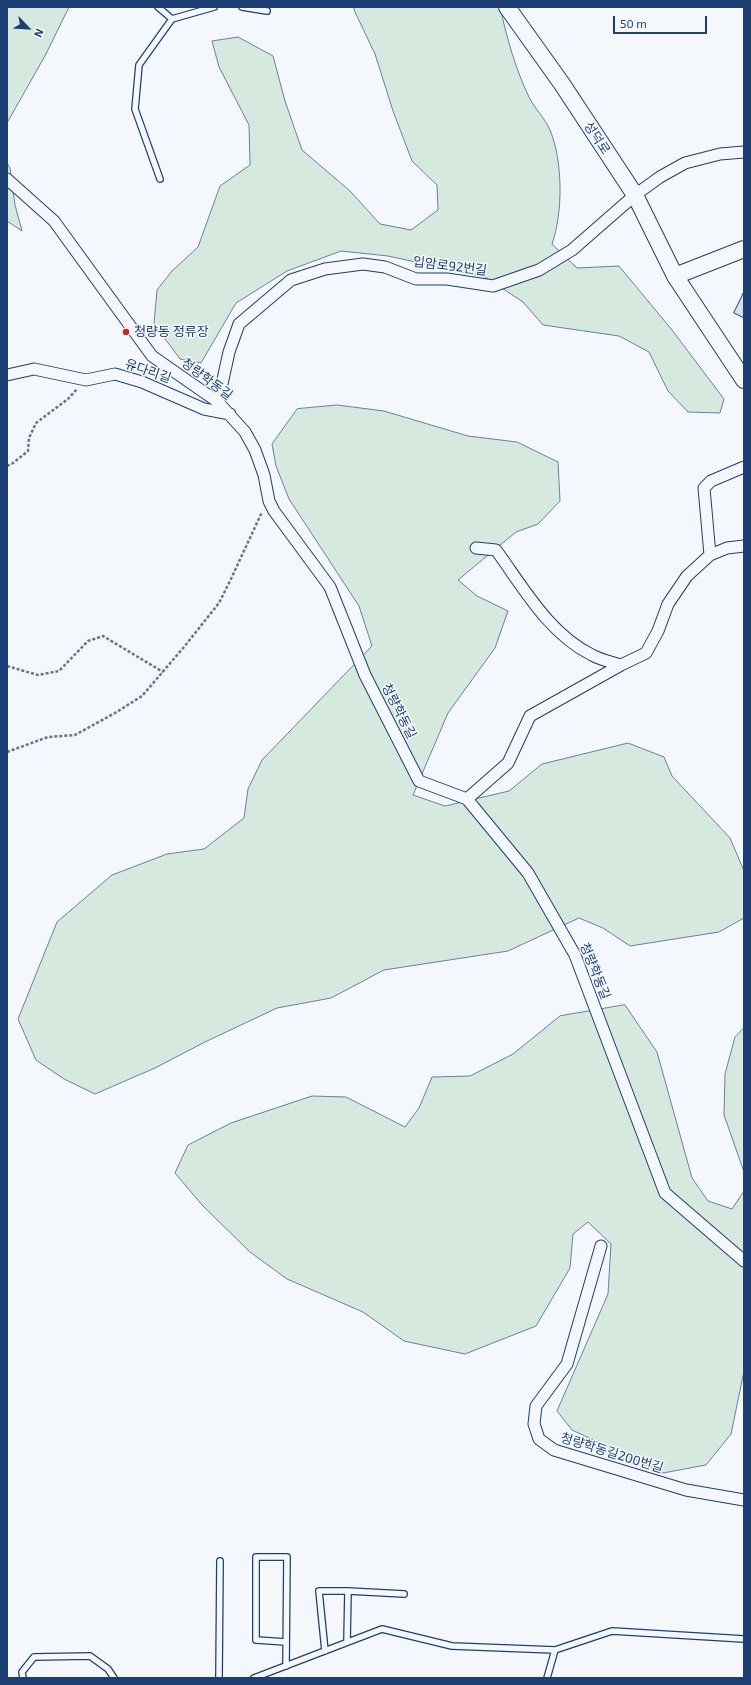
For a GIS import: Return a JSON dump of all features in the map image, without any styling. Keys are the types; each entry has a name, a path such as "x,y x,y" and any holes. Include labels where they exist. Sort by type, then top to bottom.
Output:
{"street":[{"name":"성덕로","path":"507,7 562,84 635,195 676,276 744,380"},
{"name":"입암로92번길","path":"218,402 229,352 238,324 291,280 325,269 364,264 385,267 416,279 447,279 493,286 539,270 572,250 635,195 660,177 685,163 720,154 744,152"},
{"name":"청량학동길","path":"7,178 54,221 152,356 218,402 245,432 255,450 264,475 269,501 274,512 330,587 365,675 419,781 467,799 528,873 575,955 665,1193 744,1261"},
{"path":"676,276 744,249"},
{"name":"유다리길","path":"7,375 34,369 86,380 115,374 149,385 204,409 230,414"},
{"path":"710,555 704,488 711,481 744,467"},
{"path":"467,799 508,763 530,716 621,665 646,653 658,631 668,604 687,576 710,555 727,548 744,546"},
{"path":"476,548 496,550 546,620 561,634 592,655 621,665"},
{"name":"청량학동길200번길","path":"601,1246 567,1364 536,1406 534,1424 539,1439 554,1450 686,1490 744,1500"}],"lane":[{"path":"158,7 172,19"},
{"path":"160,179 135,109 139,65 172,19 214,7"},
{"path":"242,7 267,11"},
{"path":"286,1642 256,1640 256,1558 287,1557 286,1666"},
{"path":"219,1678 220,1561"},
{"path":"325,1651 319,1591 404,1594"},
{"path":"347,1642 348,1591"},
{"path":"254,1678 382,1629 452,1646 555,1650 612,1631 744,1639"},
{"path":"547,1678 555,1650"},
{"path":"23,1678 22,1672 34,1657 90,1656 108,1669 114,1678"}],"path":[{"path":"7,466 28,451 30,438 36,423 68,400 86,380"},
{"path":"7,752 48,737 75,735 142,696 219,603 263,510 269,501"},
{"path":"7,666 38,675 58,671 88,640 103,636 163,672"}],"shaded area":[{"path":"7,7 69,7 46,54 7,123"},
{"path":"354,7 500,7 509,41 524,86 531,101 550,130 554,143 559,172 560,202 556,231 552,244 577,268 619,266 672,330 724,399 720,413 688,412 668,391 649,352 619,336 543,325 523,302 485,277 388,256 341,251 287,271 236,303 201,363 180,359 154,324 157,290 172,271 198,247 220,186 250,165 249,125 219,67 212,41 238,37 273,56 285,101 302,150 350,191 380,224 411,230 438,210 437,185 412,161 393,111 375,54"},
{"path":"7,163 10,168 15,205 22,231 7,221"},
{"path":"337,405 384,411 468,436 517,442 558,462 560,501 538,524 516,532 458,580 477,596 508,611 495,648 448,713 413,795 445,806 509,791 542,764 628,743 664,757 672,776 730,838 744,871 744,918 719,932 630,946 603,928 579,918 508,951 384,970 331,998 277,1008 205,1042 155,1068 95,1094 64,1079 36,1060 18,1019 57,922 112,875 167,854 204,849 244,818 248,789 262,760 372,646 359,606 289,499 276,466 272,444 297,409"},
{"path":"625,1005 657,1052 692,1178 708,1201 732,1209 744,1191 744,1371 731,1434 706,1465 663,1473 572,1430 557,1411 608,1294 611,1244 588,1222 573,1234 570,1268 536,1326 465,1354 404,1341 363,1312 287,1279 250,1252 202,1205 175,1173 188,1145 231,1123 312,1096 346,1097 405,1127 419,1108 432,1077 470,1076 513,1054 560,1016"},
{"path":"744,1028 744,1172 724,1115 725,1074 735,1037"}],"building":[{"path":"744,292 744,318 734,313"}],"place":[{"name":"청량동 정류장","path":"126,332"}]}
